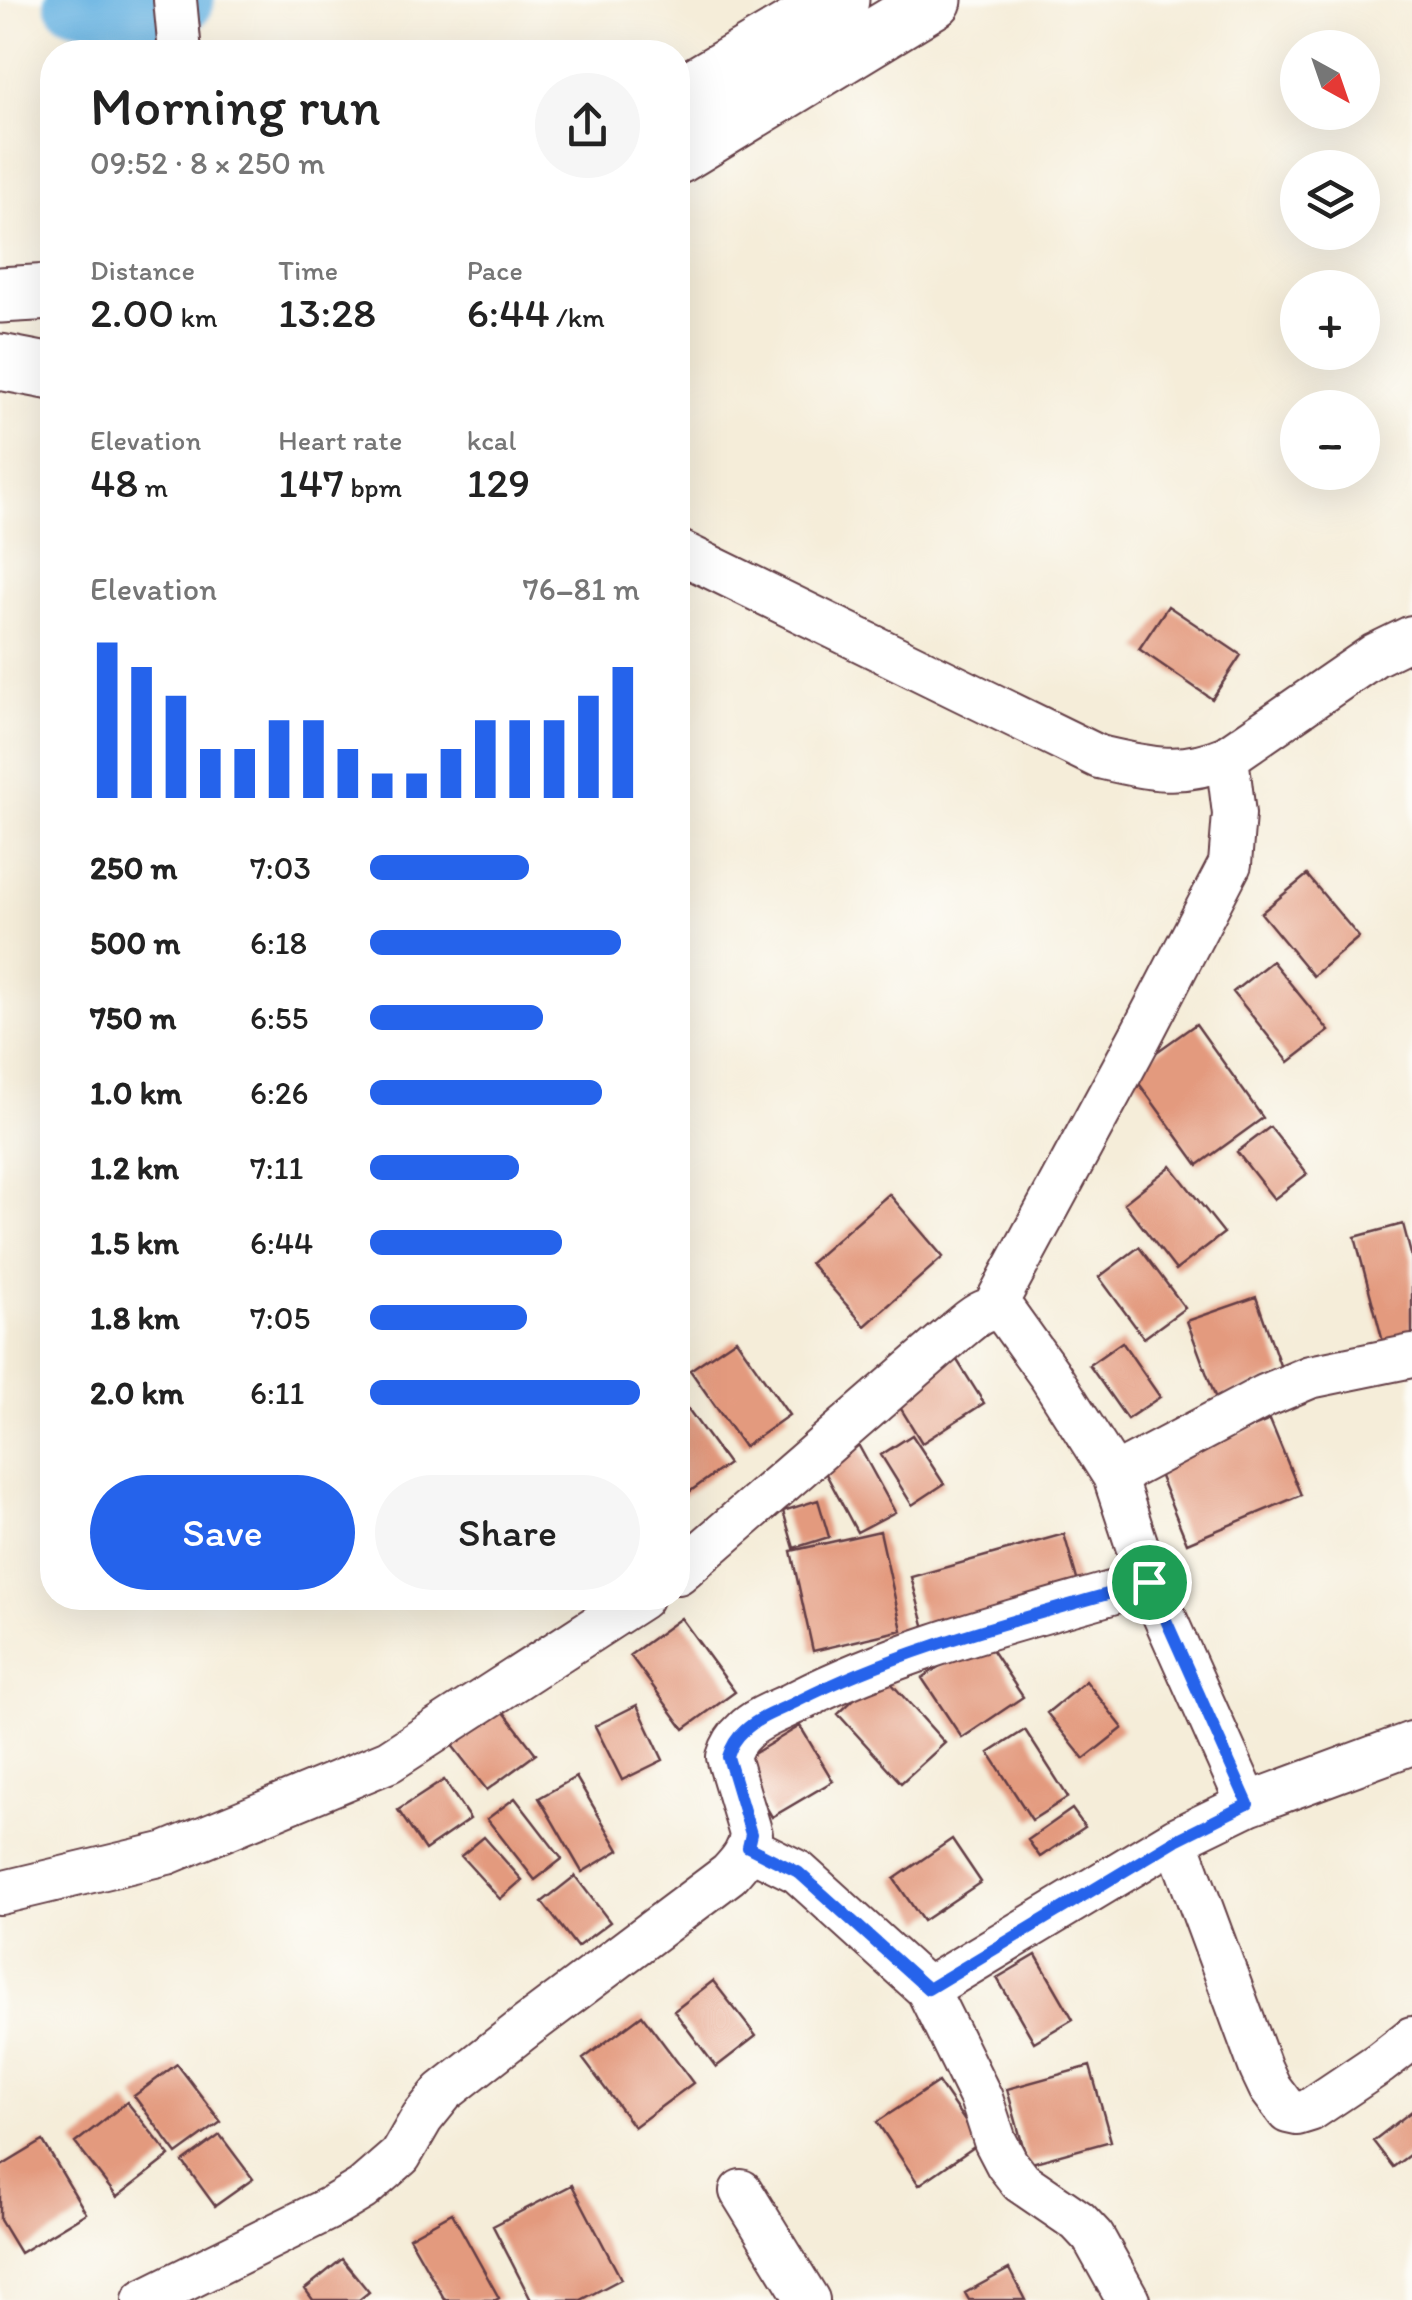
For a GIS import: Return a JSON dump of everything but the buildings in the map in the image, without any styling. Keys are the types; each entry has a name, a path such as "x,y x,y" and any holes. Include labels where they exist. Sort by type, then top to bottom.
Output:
{"street":[{"path":"176,0 179,40"},
{"path":"690,89 841,0"},
{"path":"690,149 934,0"},
{"path":"0,295 40,293"},
{"path":"0,362 40,370"},
{"path":"690,557 1100,756 1168,770 1204,766 1227,757 1376,654 1412,636"},
{"path":"993,1309 1230,864 1234,814 1227,757"},
{"path":"690,1564 979,1314 993,1309 1006,1314 1114,1476 1149,1582 1248,1804"},
{"path":"1114,1476 1265,1396 1310,1377 1412,1356"},
{"path":"144,2300 362,2189 400,2156 443,2092 729,1874 743,1858 751,1834 728,1757 748,1727 872,1666 1149,1582"},
{"path":"0,1893 168,1854 390,1761 622,1610"},
{"path":"928,1989 1176,1840 1248,1804 1412,1744"},
{"path":"1176,1840 1260,2069 1288,2112 1310,2110 1412,2038"},
{"path":"748,1847 798,1872 928,1989 981,2098 1007,2164 1021,2182 1054,2203 1092,2236 1128,2300"},
{"path":"741,2191 808,2300"}],"waterway":[{"path":"77,0 163,9 182,0"}],"route":[{"path":"1149,1582 1248,1804 1176,1840 928,1989 798,1872 748,1847 751,1834 728,1757 748,1727 872,1666 1149,1582"}]}
